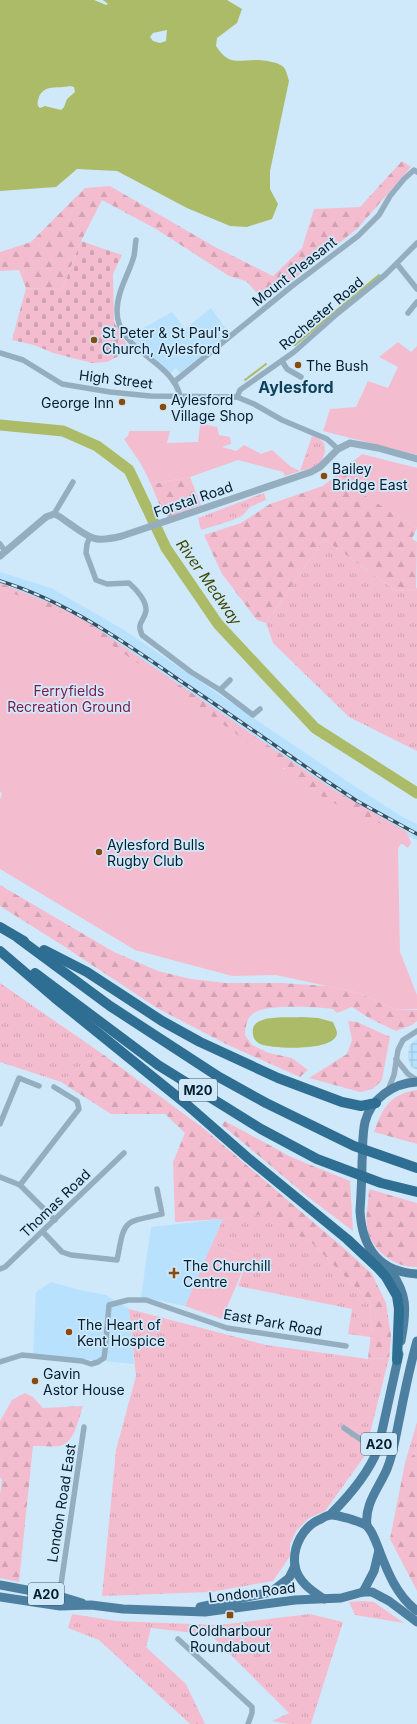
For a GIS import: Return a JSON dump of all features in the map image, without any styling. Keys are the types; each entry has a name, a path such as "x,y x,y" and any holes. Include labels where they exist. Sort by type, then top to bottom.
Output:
{"highway":[{"name":"M20","path":"0,927 18,938 110,1006 219,1077 266,1103 354,1146 417,1168"},
{"name":"M20","path":"18,938 87,972 156,1017 200,1042 278,1078 342,1102 361,1106 376,1103"},
{"name":"M20","path":"0,950 30,969 158,1065 261,1129 317,1159 381,1182 417,1192"},
{"name":"M20","path":"0,950 56,998 186,1103 248,1158 347,1239 386,1277 397,1296 399,1309 398,1360"},
{"name":"M20","path":"347,1239 377,1259"}],"main road":[{"path":"417,1081 388,1090 368,1113 364,1129 360,1211 363,1231 370,1249 377,1259 387,1266 400,1271 417,1274"},
{"name":"A20","path":"331,1514 357,1485 373,1460 378,1449 406,1317 405,1303 400,1283 387,1266"},
{"name":"A20","path":"367,1526 366,1519 370,1501 387,1470 393,1453 408,1372 417,1341"},
{"path":"417,1611 402,1597 392,1581 374,1537 367,1526 352,1519 331,1514 308,1527 300,1537 296,1549 295,1566 309,1589 324,1599 341,1598 363,1592 372,1592 389,1601 417,1622"},
{"path":"363,1592 370,1583 379,1550"},
{"name":"London Road","path":"183,1611 271,1592 289,1578 295,1566"},
{"name":"London Road","path":"0,1585 59,1596 92,1605 123,1609 205,1612 295,1600 324,1599"},
{"name":"London Road","path":"0,1597 60,1606 92,1605"}],"street":[{"name":"Mount Pleasant","path":"174,382 292,286 358,236 379,215 390,196 404,179 414,170 417,172"},
{"path":"136,240 134,255 119,297 117,309 119,325 134,346 174,382 180,396"},
{"name":"Rochester Road","path":"237,397 240,390 282,361 397,264 417,243"},
{"path":"397,264 417,289"},
{"path":"408,313 417,302"},
{"name":"High Street","path":"0,353 24,360 62,384 126,394 237,397"},
{"path":"282,361 287,369 301,377"},
{"path":"237,397 254,404 282,420 327,439 338,449 350,444 357,444 417,459"},
{"name":"Forstal Road","path":"90,537 100,540 129,534 311,472 320,467 338,449"},
{"path":"0,544 2,554 46,517 54,514 73,482"},
{"path":"54,514 63,518 90,537 87,544 86,553 96,580 107,584 129,583 135,589 146,605 144,616 140,624 142,635 191,672 220,690 253,715 260,709"},
{"path":"220,690 230,680"},
{"path":"388,1090 394,1075 398,1050 403,1040 417,1031"},
{"path":"396,1059 408,1074 417,1081"},
{"path":"0,1124 19,1078 39,1086"},
{"path":"20,1185 79,1109 77,1101 54,1088"},
{"name":"Thomas Road","path":"2,1268 43,1232 124,1153"},
{"path":"0,1176 20,1185 54,1220"},
{"path":"43,1232 62,1252 71,1255 117,1260 126,1226 132,1220 162,1214 157,1189"},
{"path":"0,1262 2,1268"},
{"name":"East Park Road","path":"0,1362 22,1355 82,1360 91,1364 98,1362 104,1358 109,1305 128,1300 146,1300 227,1328 346,1346"},
{"name":"London Road East","path":"60,1606 59,1596 84,1427"},
{"path":"344,1428 366,1443 378,1449"},
{"path":"178,1639 252,1706 252,1713 248,1724"}],"shaded area":[{"path":"0,0 94,0 106,5 108,4 103,0 227,0 242,9 237,23 217,38 216,46 225,57 238,61 259,60 272,62 280,65 286,71 289,81 270,171 270,189 278,204 272,219 247,227 230,226 187,208 117,171 77,169 56,187 0,191","holes":["167,30 166,41 160,43 153,41 150,37 153,33","70,86 74,87 75,92 67,99 61,110 45,106 40,108 38,106 39,97 44,90"]},
{"path":"211,308 229,333 180,373 176,368 169,374 129,336 172,312 185,329"},
{"path":"0,572 51,588 124,630 345,780 401,816 417,824 417,840 406,835 0,588"},
{"path":"279,1017 318,1018 333,1022 337,1033 334,1039 315,1046 289,1048 260,1044 254,1037 253,1027 263,1020"},
{"path":"417,1039 417,1070 410,1066 408,1057 409,1046"},
{"path":"223,1219 185,1306 141,1297 151,1227"},
{"path":"51,1282 106,1295 129,1309 134,1364 33,1354 36,1292"}],"green space":[{"path":"402,161 411,167 358,228 265,302 246,281 229,276 156,229 102,200 81,241 62,290 26,288 19,270 0,271 0,252 31,242 85,188 110,186 215,247 273,276 302,248 314,209 360,207"},
{"path":"81,241 122,255 113,274 114,322 130,350 107,362 92,363 53,353 34,345 12,340 26,288 62,290"},
{"path":"398,342 411,352 417,346 417,455 323,431 330,409 356,407 368,381 388,388 398,367 379,357"},
{"path":"200,425 217,427 219,435 230,437 231,444 222,447 236,451 244,445 261,454 272,450 290,466 300,471 285,476 283,472 238,460 190,477 151,484 141,464 124,439 128,436 129,431 170,431 167,443 198,442"},
{"path":"312,436 323,442 325,448 324,456 315,467 300,471"},
{"path":"362,454 344,482 417,528 412,539 417,542 416,589 396,591 324,539 266,623 257,620 222,574 204,535 241,523 270,504 323,486"},
{"path":"362,454 417,468 417,528 343,482"},
{"path":"190,477 201,505 168,517 160,506 151,484"},
{"path":"264,493 266,500 250,507 242,516 201,530 198,518"},
{"path":"324,539 396,591 416,589 417,587 417,751 349,717 273,643 266,623"},
{"path":"0,583 55,605 89,623 334,790 407,832 411,843 408,848 397,840 365,826 285,775 285,768 276,767 0,602"},
{"name":"Ferryfields Recreation Ground","path":"0,588 71,617 162,680 327,800 406,835 398,849 400,952 417,995 417,1009 394,1009 359,993 276,975 232,976 135,950 0,869 0,800 2,793 0,792"},
{"path":"0,885 114,952 158,971 191,979 226,983 281,983 327,986 359,993 394,1009 417,1010 417,1021 412,1025 396,1031 369,1018 352,1007 337,1013 333,1009 280,1007 260,1010 251,1015 246,1025 245,1035 252,1045 269,1053 292,1058 308,1070 300,1077 228,1045 157,1008 0,906"},
{"path":"0,983 104,1055 83,1064 61,1082 0,1062"},
{"path":"348,1021 357,1022 390,1037 382,1080 373,1089 360,1092 309,1078 347,1054 352,1040"},
{"path":"104,1055 203,1128 372,1274 386,1303 391,1336 389,1358 368,1359 372,1324 370,1302 313,1244 264,1214 223,1219 175,1222 173,1162 185,1133 165,1114 111,1114 61,1082 83,1064"},
{"path":"417,1090 417,1144 374,1132 380,1116 388,1104 400,1095"},
{"path":"225,1121 291,1157 350,1181 353,1231 308,1197 222,1125"},
{"path":"369,1189 417,1203 417,1267 409,1267 392,1261 378,1250 373,1243 367,1227"},
{"path":"264,1213 313,1244 370,1302 372,1324 371,1337 348,1334 352,1309 238,1286 248,1258 212,1244 223,1219"},
{"path":"212,1244 248,1258 222,1319 185,1306"},
{"path":"129,1309 266,1345 368,1359 389,1358 364,1457 325,1511 309,1518 296,1531 290,1544 290,1556 273,1581 211,1592 102,1596 116,1450 136,1376"},
{"path":"25,1393 33,1397 43,1408 83,1406 72,1436 64,1444 59,1446 33,1446 19,1582 0,1578 0,1495 2,1480 0,1477 0,1421 12,1400"},
{"path":"417,1422 417,1451 405,1463"},
{"path":"417,1451 417,1591 390,1539 405,1463"},
{"path":"349,1602 374,1602 404,1623 355,1615"},
{"path":"72,1614 116,1621 219,1625 310,1614 343,1622 311,1724 288,1724 272,1721 289,1713 211,1635 151,1628 146,1647 186,1684 205,1724 190,1724 99,1640 68,1628"}],"waterway":[{"path":"295,345 379,275"},
{"path":"245,380 266,364"},
{"name":"River Medway","path":"0,425 63,431 97,446 129,470 166,548 218,624 315,728 417,793"}],"railway":[{"path":"0,581 49,600 95,624 139,652 357,801 417,834"}],"place":[{"name":"St Peter & St Paul's Church, Aylesford","path":"94,340"},
{"name":"The Bush","path":"298,365"},
{"name":"George Inn","path":"122,402"},
{"name":"Aylesford Village Shop","path":"163,407"},
{"name":"Bailey Bridge East","path":"324,476"},
{"name":"Aylesford Bulls Rugby Club","path":"99,852"},
{"name":"The Churchill Centre","path":"174,1273"},
{"name":"The Heart of Kent Hospice","path":"69,1332"},
{"name":"Gavin Astor House","path":"35,1381"},
{"name":"Coldharbour Roundabout","path":"230,1615"}],"district":[{"name":"Aylesford","path":"296,387"}]}
